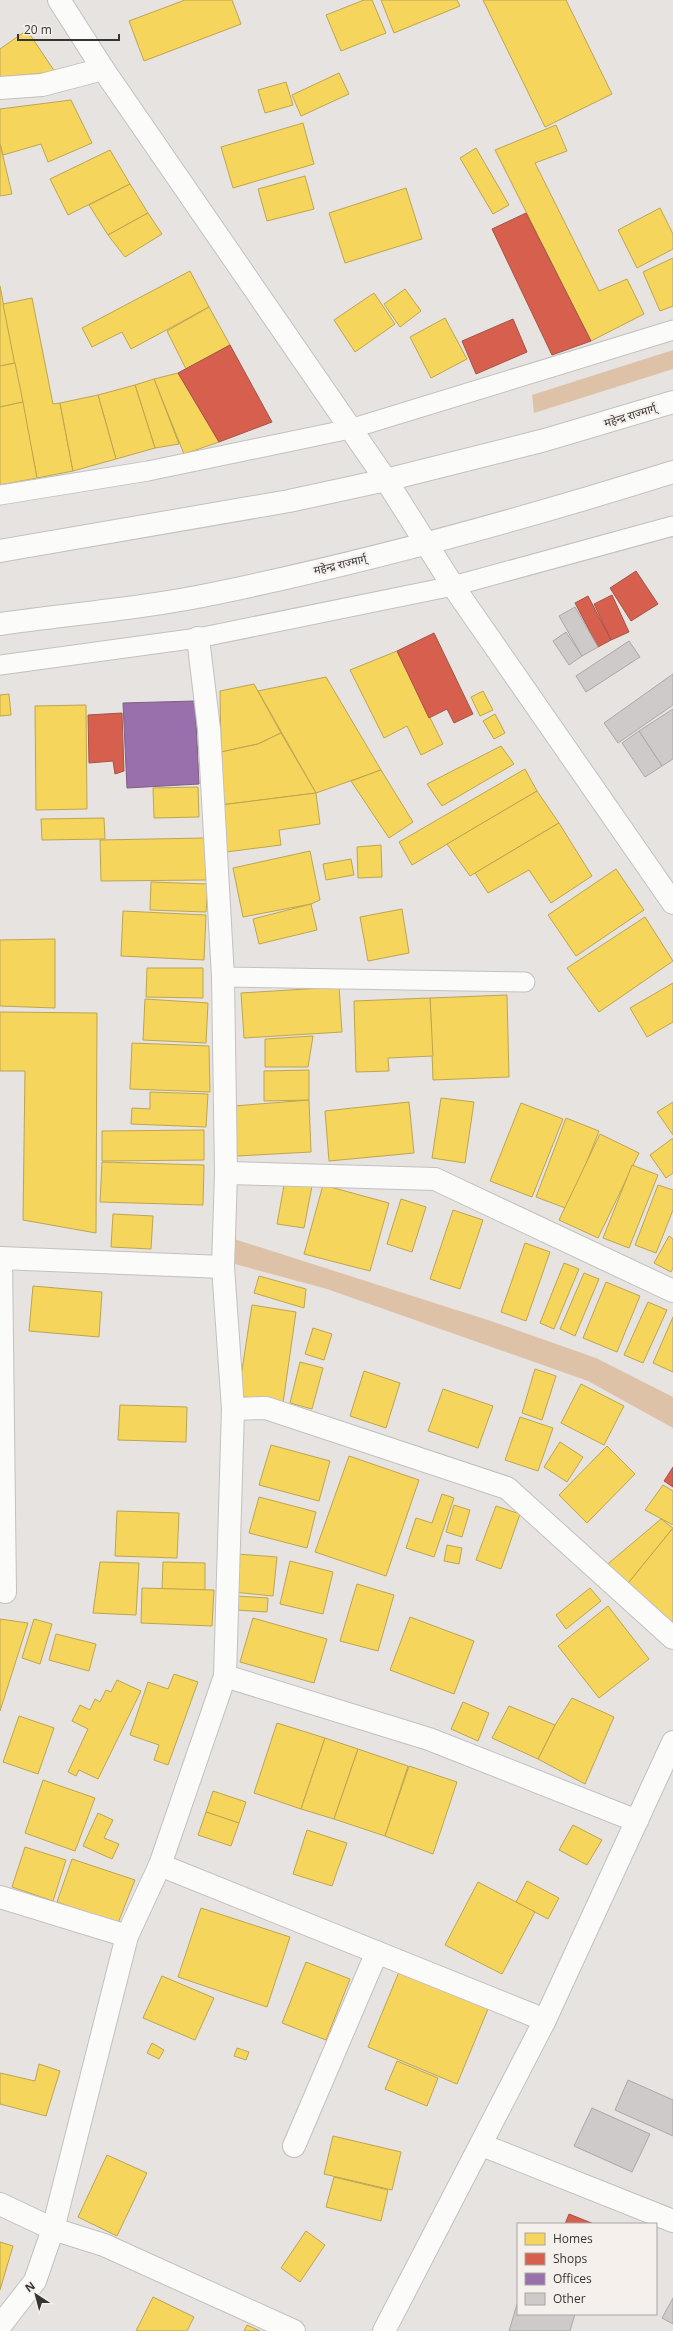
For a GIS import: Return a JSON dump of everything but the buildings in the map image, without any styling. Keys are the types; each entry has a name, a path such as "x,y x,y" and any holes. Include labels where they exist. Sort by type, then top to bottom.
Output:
{"main road":[{"path":"60,0 103,69 386,480 453,586 673,903"},
{"path":"0,88 42,85 103,69"},
{"name":"महेन्द्र राज्मार्ग्","path":"0,551 281,502 386,480 544,440 673,402"},
{"name":"महेन्द्र राज्मार्ग्","path":"0,624 216,594 427,544 531,516 673,472"},
{"path":"0,2326 35,2281 53,2229 127,1936 160,1865 225,1676 233,1409 223,1267 226,1173 223,977 209,729 198,638"},
{"path":"226,1173 435,1179 673,1291"},
{"path":"4,1592 0,1258 223,1267"},
{"path":"233,1409 266,1408 507,1488 673,1638"},
{"path":"225,1676 429,1739 637,1821"},
{"path":"384,2331 546,2020 673,1742"},
{"path":"160,1865 546,2020"},
{"path":"0,1897 127,1936"},
{"path":"294,2146 377,1952"},
{"path":"482,2145 673,2221"},
{"path":"0,2204 53,2229 104,2245 294,2331"}],"lane":[{"path":"0,495 148,471 350,429 673,330"},
{"path":"0,665 198,638 453,586 673,526"},
{"path":"223,977 525,982"}],"shaded area":[{"path":"673,350 673,369 534,413 532,395"},
{"path":"231,1238 491,1321 596,1358 673,1397 673,1428 588,1381 327,1289 231,1263"}]}
